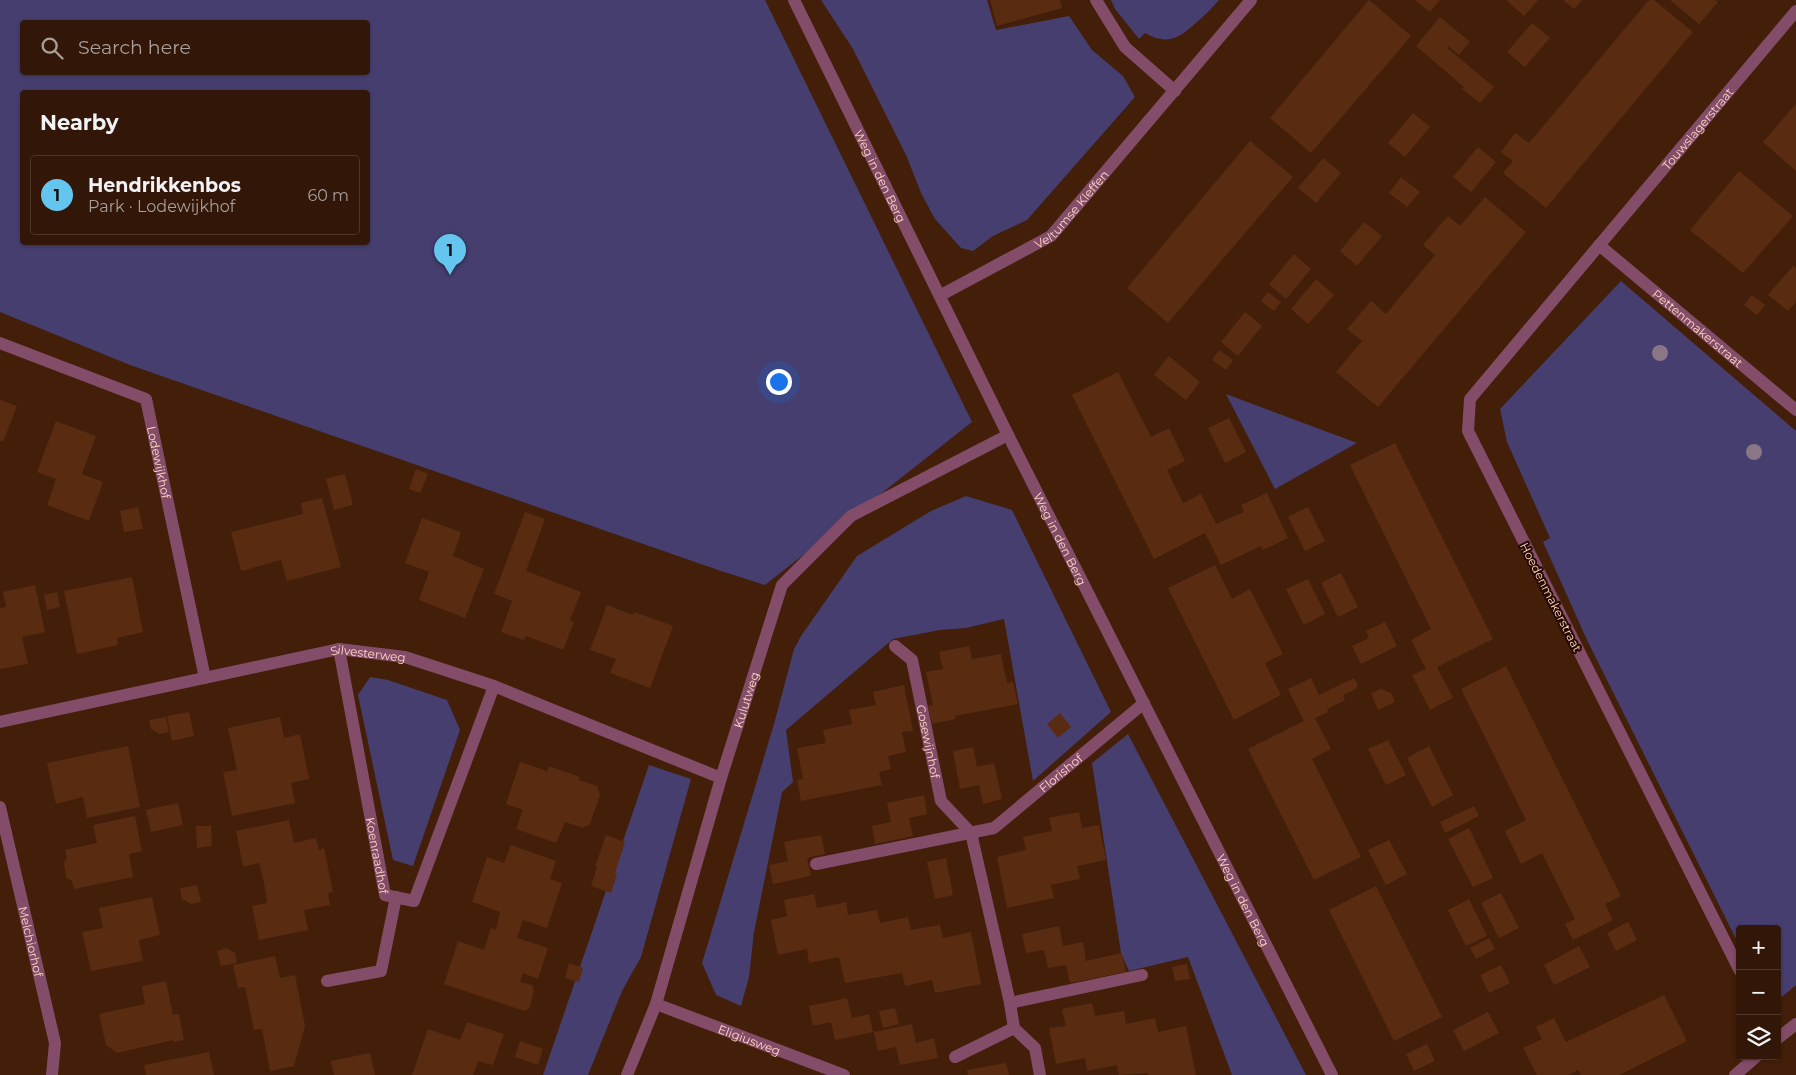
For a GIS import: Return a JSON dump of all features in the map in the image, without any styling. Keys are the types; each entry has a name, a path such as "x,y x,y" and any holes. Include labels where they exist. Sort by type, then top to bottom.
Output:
{"street":[{"name":"Weg in den Berg","path":"794,0 941,295 1008,435 1332,1075"},
{"path":"1096,0 1125,47 1174,91"},
{"name":"Veltumse Kleffen","path":"941,295 1051,236 1251,0"},
{"name":"Touwslagerstraat","path":"1599,245 1796,11"},
{"name":"Pettenmakerstraat","path":"1599,245 1796,410"},
{"name":"Hoedenmakerstraat","path":"1599,245 1470,399 1468,431 1739,970"},
{"name":"Lodewijkhof","path":"0,343 146,399 206,678"},
{"name":"Kulutweg","path":"627,1075 656,1004 720,778 782,585 851,516 1008,435"},
{"name":"Gosewijnhof","path":"895,646 912,660 941,802 971,833"},
{"name":"Silvesterweg","path":"0,722 340,649 405,657 494,686 720,778"},
{"name":"Koenraadhof","path":"340,649 385,895 396,898 414,901 494,686"},
{"name":"Florishof","path":"816,864 994,828 1144,704"},
{"name":"Melchiorhof","path":"0,807 55,1043 52,1075"},
{"path":"971,833 1014,1028 1035,1048 1040,1075"},
{"path":"327,981 381,971 396,898"},
{"path":"1010,1003 1142,975"},
{"name":"Eligiusweg","path":"656,1004 844,1075"},
{"path":"1781,1036 1796,1024"},
{"path":"955,1056 1014,1028"},
{"path":"1735,1075 1752,1060"}],"shaded area":[{"path":"0,0 765,0 972,422 765,585 130,365 0,312"},
{"path":"821,0 987,0 996,30 1069,16 1092,50 1123,76 1135,97 1027,220 993,236 973,251 961,248 935,219 922,195 906,155 853,49"},
{"path":"1111,0 1219,0 1203,17 1179,36 1160,39 1145,33 1139,39 1115,9"},
{"path":"1621,281 1796,431 1796,985 1783,996 1781,996 1781,925 1736,925 1736,939 1587,640 1543,542 1550,538 1507,442 1500,409"},
{"path":"1226,394 1357,443 1275,489"},
{"path":"966,496 1012,510 1111,712 1033,781 1004,619 966,628 940,630 893,639 786,730 793,782 782,792 754,932 749,977 741,1006 716,995 702,963 774,724 794,649 857,556 931,511"},
{"path":"370,677 388,680 447,700 460,730 413,866 393,860 358,695"},
{"path":"1128,734 1306,1075 1232,1075 1188,957 1129,971 1121,953 1092,763"},
{"path":"649,765 691,779 641,957 622,991 588,1075 543,1075"}],"building":[{"path":"990,0 1060,0 1062,8 997,26"},
{"path":"1369,0 1411,36 1311,153 1270,118"},
{"path":"1415,0 1440,0 1430,12"},
{"path":"1508,0 1538,0 1524,16"},
{"path":"1563,0 1582,0 1574,9"},
{"path":"1649,0 1654,0 1693,32 1546,208 1503,173 1513,161 1501,152 1515,133 1529,143"},
{"path":"1670,0 1715,0 1718,2 1699,24"},
{"path":"1440,17 1470,42 1459,55 1448,46 1447,48 1494,87 1480,103 1462,89 1464,87 1416,46"},
{"path":"1532,23 1550,38 1525,67 1507,52"},
{"path":"1796,104 1796,171 1763,142"},
{"path":"1413,113 1430,127 1405,157 1388,143"},
{"path":"1250,141 1293,177 1168,323 1127,288"},
{"path":"1478,147 1496,162 1471,192 1453,177"},
{"path":"1323,158 1341,173 1316,203 1298,188"},
{"path":"1739,171 1793,216 1743,273 1690,230"},
{"path":"1401,177 1420,192 1407,207 1389,193"},
{"path":"1485,197 1526,232 1378,407 1336,372 1362,341 1347,329 1371,301 1386,314 1435,255 1423,245 1448,216 1460,226"},
{"path":"1364,222 1382,236 1357,266 1340,251"},
{"path":"1294,254 1311,269 1286,299 1269,284"},
{"path":"1793,266 1796,268 1796,302 1788,311 1768,295"},
{"path":"1316,279 1334,295 1308,324 1291,309"},
{"path":"1268,292 1281,302 1274,311 1261,301"},
{"path":"1752,295 1765,305 1757,315 1744,305"},
{"path":"1245,312 1262,326 1238,356 1221,342"},
{"path":"1219,350 1233,360 1226,370 1212,360"},
{"path":"1169,356 1200,382 1186,400 1154,375"},
{"path":"1118,372 1151,437 1169,428 1185,461 1167,470 1183,503 1201,494 1216,524 1244,512 1241,505 1267,493 1288,538 1263,550 1261,546 1221,565 1205,533 1154,559 1072,395"},
{"path":"0,400 17,406 3,442 0,441"},
{"path":"1229,418 1246,452 1225,463 1208,428"},
{"path":"56,421 96,436 82,474 103,482 89,521 47,505 56,479 37,472"},
{"path":"1395,443 1493,639 1437,667 1453,698 1430,710 1412,675 1426,669 1411,640 1431,629 1350,465"},
{"path":"416,469 428,474 420,493 409,489"},
{"path":"345,474 353,505 334,510 326,479"},
{"path":"322,498 341,567 287,581 281,560 241,571 231,532 303,514 301,503"},
{"path":"138,507 143,529 124,532 120,511"},
{"path":"1308,507 1325,541 1305,551 1288,517"},
{"path":"525,512 545,519 526,571 581,592 570,620 574,622 563,650 526,636 524,640 501,632 512,601 494,594"},
{"path":"422,518 461,532 453,556 484,569 465,618 419,600 429,572 405,563"},
{"path":"1215,565 1232,599 1250,589 1283,654 1265,663 1281,695 1234,720 1168,588"},
{"path":"1341,573 1358,607 1338,617 1321,583"},
{"path":"132,577 143,632 117,638 118,645 77,654 64,591"},
{"path":"1308,579 1325,614 1304,625 1286,589"},
{"path":"35,585 45,632 22,637 28,664 0,669 0,608 6,607 3,592"},
{"path":"57,592 60,607 47,610 44,595"},
{"path":"607,605 633,615 634,612 673,626 650,688 610,673 616,659 590,650"},
{"path":"1385,622 1397,646 1361,664 1352,646 1369,638 1366,631"},
{"path":"969,646 972,659 1001,654 1007,683 1013,682 1018,704 955,716 956,719 932,724 928,706 933,705 926,672 943,669 939,652"},
{"path":"1506,666 1621,896 1605,904 1613,920 1573,940 1565,924 1575,919 1542,853 1521,864 1505,831 1526,820 1461,689"},
{"path":"1311,678 1319,695 1354,678 1358,685 1356,689 1343,695 1345,700 1327,709 1328,712 1315,718 1331,749 1312,759 1361,857 1314,880 1248,749 1304,721 1288,689"},
{"path":"904,685 913,731 902,732 906,752 888,756 891,769 879,772 882,785 801,801 797,780 803,779 797,748 826,743 823,730 852,724 849,710 876,705 873,692"},
{"path":"1381,689 1391,693 1395,702 1378,710 1371,693"},
{"path":"189,712 194,736 172,741 167,716"},
{"path":"1060,713 1071,727 1058,738 1047,724"},
{"path":"166,717 169,732 160,734 151,729 149,720"},
{"path":"280,717 284,738 300,734 309,779 291,783 295,803 232,816 223,772 237,770 228,728"},
{"path":"1388,740 1406,775 1386,785 1368,749"},
{"path":"128,746 140,807 87,818 83,797 56,804 47,763"},
{"path":"1429,746 1453,795 1432,807 1407,758"},
{"path":"973,747 977,767 994,763 1002,799 983,804 979,785 960,789 953,751"},
{"path":"520,762 547,771 549,766 580,777 579,780 597,786 600,795 590,824 583,828 565,822 556,843 516,829 523,810 506,804"},
{"path":"924,795 927,814 909,818 913,836 875,844 872,826 891,822 887,803"},
{"path":"178,803 183,825 151,832 146,810"},
{"path":"1474,806 1479,816 1445,833 1440,822"},
{"path":"1079,812 1082,828 1099,825 1106,860 1077,866 1080,879 1051,885 1054,898 1007,908 997,857 1026,850 1023,837 1052,831 1049,818"},
{"path":"135,816 142,851 129,854 133,877 74,889 72,881 66,877 64,863 67,858 65,850 97,843 93,825"},
{"path":"289,820 294,843 316,838 319,850 324,848 333,892 328,893 330,905 304,910 308,930 259,940 252,906 267,903 264,883 259,863 243,867 236,831"},
{"path":"196,826 211,826 212,846 197,848"},
{"path":"1469,828 1493,878 1473,887 1448,839"},
{"path":"606,835 625,842 611,893 591,886 597,867 595,867"},
{"path":"821,835 825,854 807,858 811,876 773,884 769,865 788,861 784,842"},
{"path":"1389,840 1407,874 1386,885 1368,850"},
{"path":"511,845 556,861 550,879 562,883 547,928 523,920 517,938 548,948 538,979 523,973 520,982 532,985 534,991 529,1009 524,1011 444,984 458,941 484,950 491,928 496,930 500,912 472,902 487,857 504,863"},
{"path":"946,858 953,895 935,899 927,862"},
{"path":"197,885 201,902 191,904 182,899 180,888"},
{"path":"1376,886 1442,1017 1394,1041 1329,910"},
{"path":"1501,893 1519,928 1499,938 1481,903"},
{"path":"814,894 817,908 846,902 848,915 877,910 880,923 908,917 911,930 940,925 943,938 971,932 981,984 935,993 932,980 905,986 902,973 845,983 839,957 809,963 807,949 778,955 771,920 787,916 784,900"},
{"path":"152,897 160,935 139,940 143,961 91,971 82,932 103,928 99,908"},
{"path":"1469,899 1487,936 1466,946 1448,910"},
{"path":"1628,922 1637,940 1616,951 1607,933"},
{"path":"1059,926 1063,946 1083,942 1086,961 1122,953 1126,972 1070,983 1066,965 1048,968 1044,950 1026,953 1022,934"},
{"path":"1489,938 1495,949 1476,959 1470,948"},
{"path":"1579,946 1590,967 1554,985 1544,965"},
{"path":"226,948 235,953 237,963 221,966 217,951"},
{"path":"275,956 280,978 295,975 305,1026 294,1066 270,1071 262,1029 254,1030 245,987 238,988 233,965"},
{"path":"569,963 583,968 579,982 565,978"},
{"path":"1187,964 1190,979 1175,981 1172,967"},
{"path":"1501,965 1510,983 1489,993 1480,975"},
{"path":"166,981 173,1015 179,1014 184,1040 173,1042 173,1040 117,1053 106,1045 99,1014 145,1004 142,986"},
{"path":"1664,995 1687,1041 1619,1075 1581,1075 1578,1070 1568,1075 1537,1075 1523,1048 1542,1039 1536,1027 1554,1018 1566,1042"},
{"path":"847,998 852,1018 869,1014 873,1032 835,1040 831,1022 813,1026 809,1006"},
{"path":"1092,1003 1095,1016 1124,1011 1126,1024 1155,1018 1158,1032 1186,1026 1196,1075 1148,1075 1148,1073 1119,1075 1117,1065 1087,1071 1085,1058 1056,1064 1049,1028 1066,1026 1062,1009"},
{"path":"895,1008 899,1024 883,1028 879,1011"},
{"path":"1488,1012 1499,1033 1464,1051 1453,1030"},
{"path":"467,1022 504,1034 493,1065 478,1061 473,1075 412,1075 428,1029 460,1040"},
{"path":"912,1024 916,1043 934,1038 938,1058 900,1065 896,1047 878,1051 874,1032"},
{"path":"520,1041 543,1049 538,1065 515,1057"},
{"path":"1427,1044 1435,1061 1414,1071 1406,1054"},
{"path":"209,1052 214,1075 146,1075 144,1065"},
{"path":"370,1053 375,1075 334,1075 331,1061"},
{"path":"1006,1063 1009,1075 968,1075 967,1070"}],"place":[{"name":"Hendrikkenbos","path":"450,275"}]}
